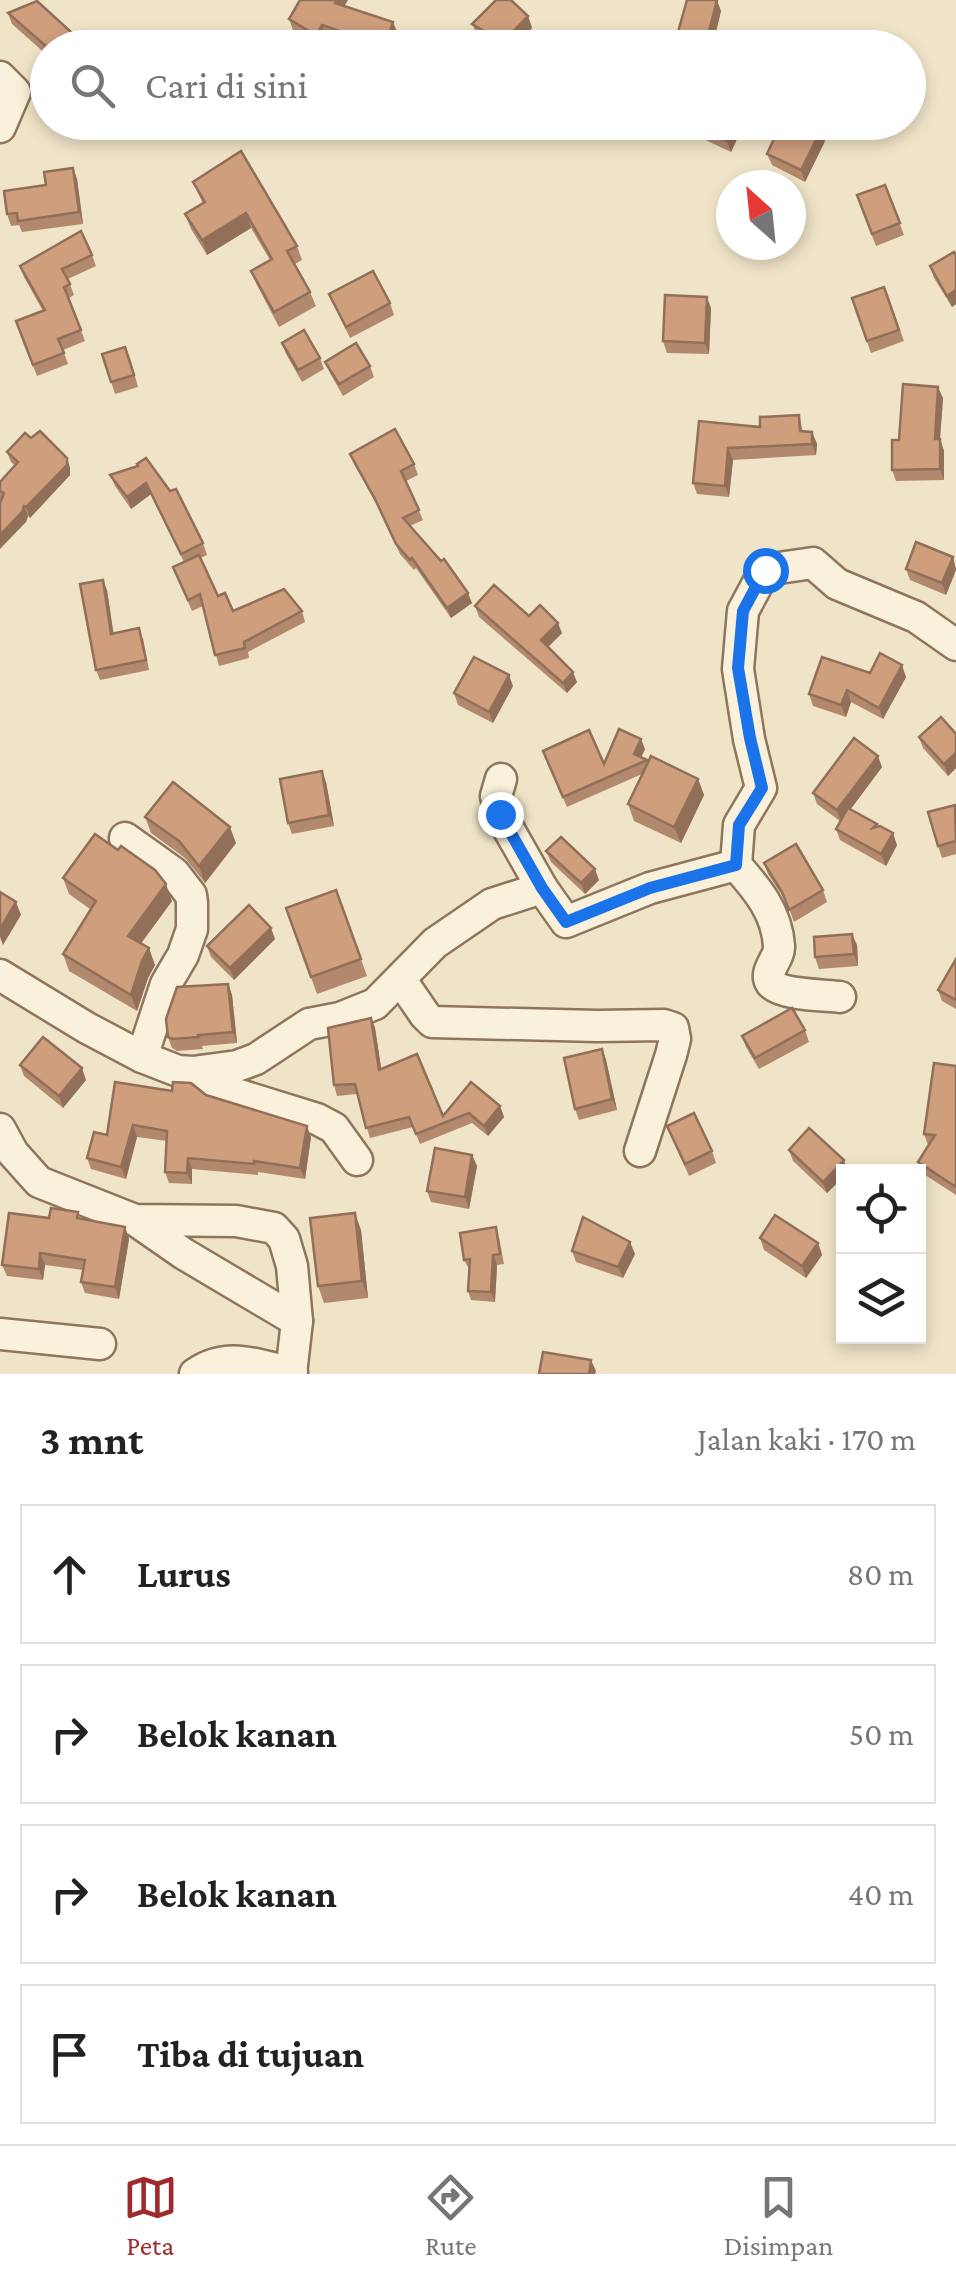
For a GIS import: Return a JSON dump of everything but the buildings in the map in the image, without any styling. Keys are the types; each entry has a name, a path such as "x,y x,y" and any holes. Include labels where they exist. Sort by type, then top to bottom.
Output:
{"street":[{"path":"0,77 15,92 0,127"},
{"path":"840,997 780,990 772,983 768,976 780,949 776,926 766,902 736,865 739,825 762,788 738,668 743,611 765,570 813,563 836,584 916,617 956,645"},
{"path":"500,779 496,796 500,814 566,922 650,888 736,865"},
{"path":"126,838 174,873 191,895 192,903 192,929 184,955 166,984 142,1057"},
{"path":"3,985 142,1057 178,1071 237,1066 256,1059 309,1024 340,1018 375,1004 435,943 492,904 542,888"},
{"path":"400,980 432,1022 673,1028 671,1056 640,1151"},
{"path":"203,1071 217,1088 317,1118 334,1128 357,1160"},
{"path":"0,1129 13,1153 40,1182 135,1220 184,1254 298,1320"},
{"path":"135,1220 236,1222 274,1228 289,1251 298,1320 292,1373 234,1360 213,1364 195,1374"},
{"path":"0,1334 100,1344"}],"route":[{"path":"500,814 566,922 650,888 736,865 739,825 762,788 738,668 743,611 765,570"}]}
